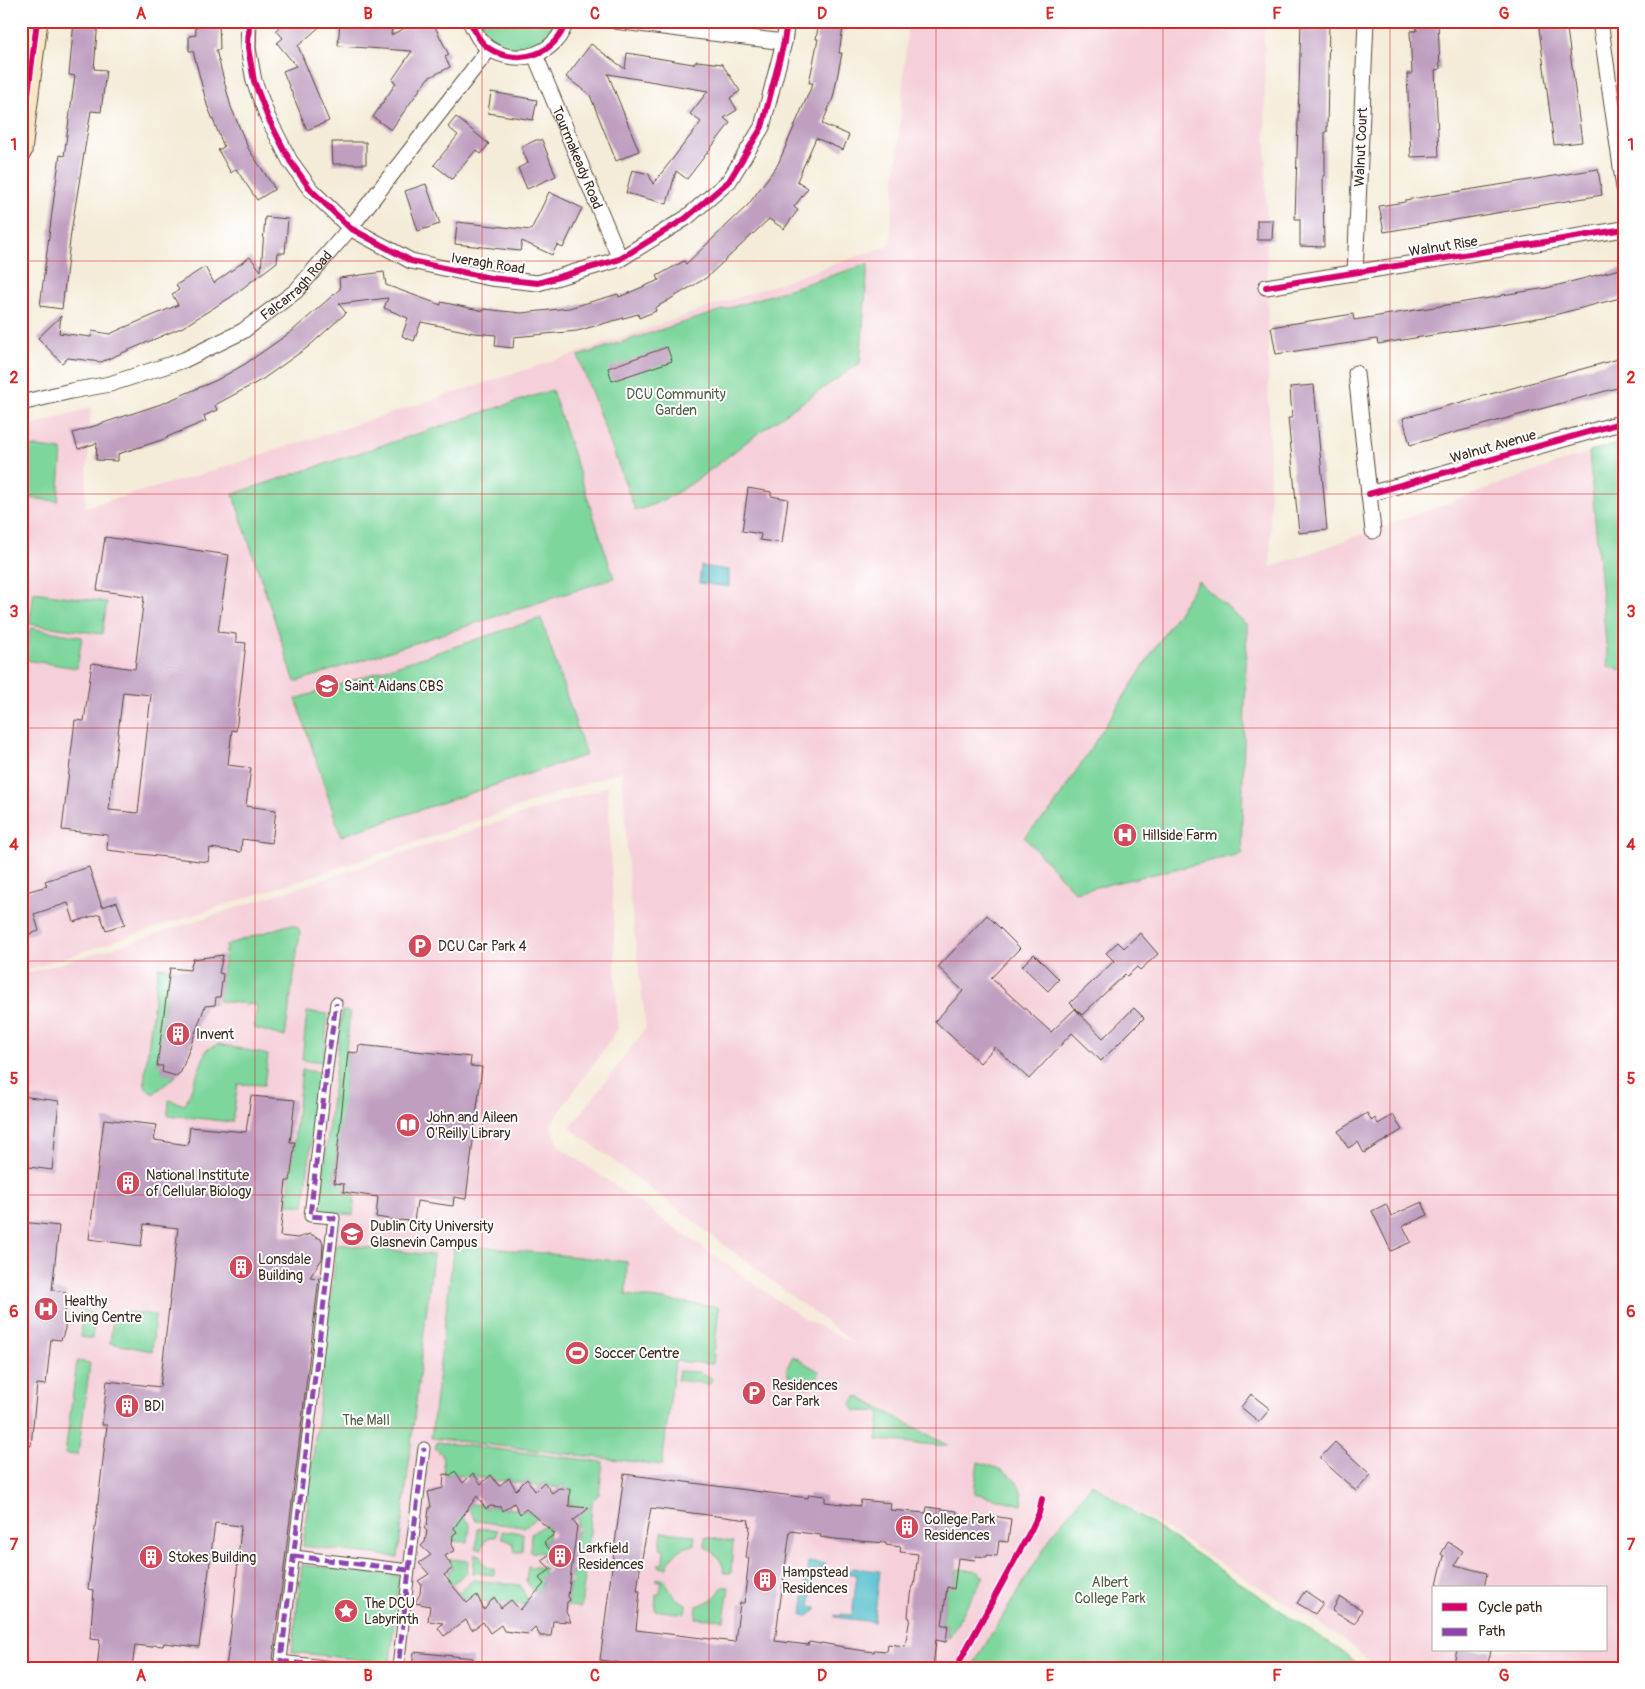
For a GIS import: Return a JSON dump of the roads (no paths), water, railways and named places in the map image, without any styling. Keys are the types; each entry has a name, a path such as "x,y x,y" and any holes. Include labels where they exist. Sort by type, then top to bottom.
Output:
{"main road":[{"path":"21,152 37,21"}],"street":[{"name":"Iveragh Road","path":"249,21 248,48 254,81 268,118 290,161 312,190 350,228 411,261 490,278 538,283 620,259 686,218 729,181 762,127 784,42 786,21"},
{"path":"470,21 477,37 489,49 503,56 519,58 535,55 547,49 557,40 566,21"},
{"path":"615,21 784,42"},
{"name":"Walnut Court","path":"1355,273 1366,21"},
{"path":"1600,21 1624,188"},
{"name":"Falcarragh Road","path":"21,403 71,390 110,384 184,360 243,331 296,291 350,228 489,49"},
{"name":"Tourmakeady Road","path":"535,55 620,259"},
{"name":"Walnut Rise","path":"1266,287 1624,229"},
{"path":"1356,373 1373,531"},
{"name":"Walnut Avenue","path":"1369,494 1624,422"},
{"path":"336,1003 310,1216 334,1218 281,1666 342,1668"},
{"path":"398,1668 424,1448"},
{"path":"294,1556 409,1570"}],"water":[{"path":"701,566 729,570 729,587 699,583"},
{"path":"808,1562 826,1564 825,1568 815,1569 810,1607 816,1608 816,1610 808,1616 802,1615"},
{"path":"853,1568 880,1571 874,1622 835,1617 835,1615 841,1616 841,1614 852,1615 857,1575 845,1573"}],"place":[{"name":"Saint Aidans CBS","path":"327,686"},
{"name":"Hillside Farm","path":"1125,835"},
{"name":"DCU Car Park 4","path":"420,946"},
{"name":"Invent","path":"178,1034"},
{"name":"John and Aileen O'Reilly Library","path":"408,1125"},
{"name":"National Institute of Cellular Biology","path":"128,1183"},
{"name":"Dublin City University Glasnevin Campus","path":"352,1234"},
{"name":"Lonsdale Building","path":"241,1267"},
{"name":"Healthy Living Centre","path":"46,1309"},
{"name":"Soccer Centre","path":"577,1353"},
{"name":"Residences Car Park","path":"754,1393"},
{"name":"BDI","path":"127,1406"},
{"name":"College Park Residences","path":"907,1527"},
{"name":"Larkfield Residences","path":"560,1556"},
{"name":"Stokes Building","path":"151,1557"},
{"name":"Hampstead Residences","path":"765,1580"},
{"name":"The DCU Labyrinth","path":"346,1611"}],"park label":[{"name":"DCU Community Garden","path":"676,402"},
{"name":"The Mall","path":"366,1420"},
{"name":"Albert College Park","path":"1110,1590"}]}
